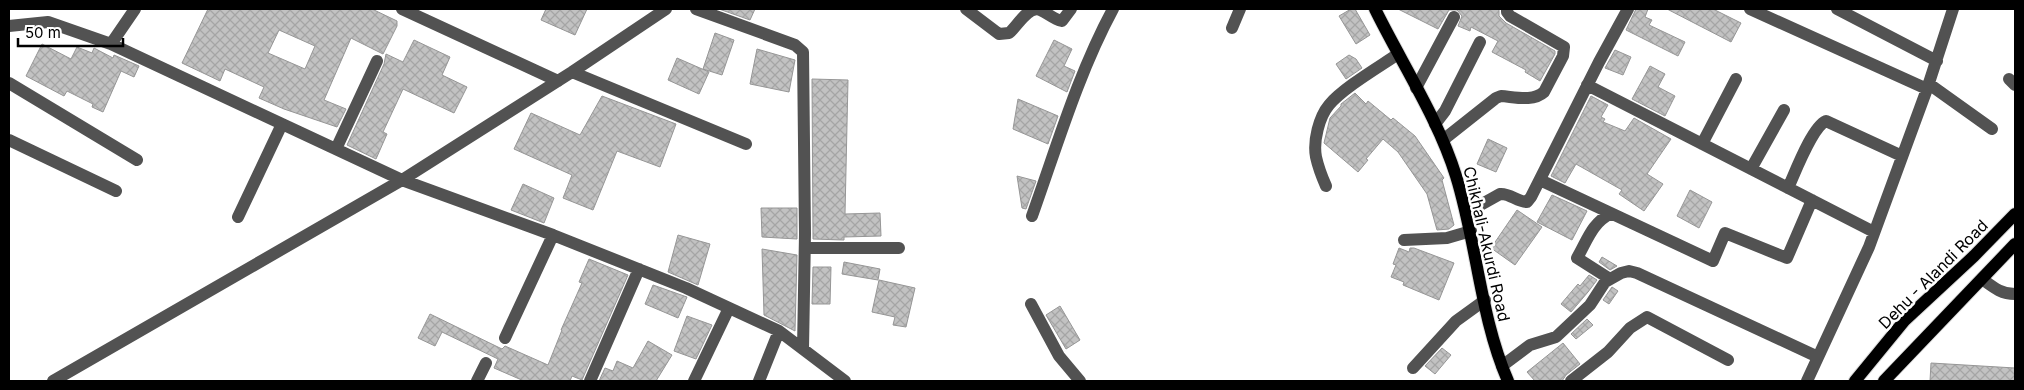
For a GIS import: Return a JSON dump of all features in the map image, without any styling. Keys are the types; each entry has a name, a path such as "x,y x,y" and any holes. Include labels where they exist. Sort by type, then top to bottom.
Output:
{"main road":[{"name":"Chikhali-Akurdi Road","path":"1375,9 1443,140 1456,174 1471,232 1493,340 1508,381"},
{"name":"Dehu - Alandi Road","path":"1855,381 1905,320 1974,256 2015,214"},
{"path":"1884,381 2015,244"},
{"path":"1953,275 1970,291"}],"street":[{"path":"111,44 135,9"},
{"path":"402,9 558,81"},
{"path":"53,381 402,180 572,72 666,9"},
{"path":"696,9 795,45 803,52 805,248 803,349"},
{"path":"966,9 999,34 1009,34 1034,9 1038,9 1062,21 1071,9"},
{"path":"1032,216 1074,96 1113,9"},
{"path":"1232,28 1240,9"},
{"path":"1443,140 1496,98 1501,96 1534,98 1539,96 1544,92 1563,56 1564,47 1510,16 1507,9"},
{"path":"1466,213 1500,194 1506,194 1522,202 1527,202 1628,9"},
{"path":"1750,9 1928,87 1992,129"},
{"path":"1837,9 1936,61"},
{"path":"1807,381 1874,232 1928,87 1952,10"},
{"path":"1416,88 1454,17"},
{"path":"9,26 48,22 111,44 402,180 553,235 686,288 779,331 803,349 832,377 845,381"},
{"path":"1435,124 1445,111 1480,42"},
{"path":"1326,186 1316,157 1315,142 1325,112 1329,105 1341,94 1398,54"},
{"path":"336,149 377,61"},
{"path":"572,72 746,144"},
{"path":"1702,144 1736,79"},
{"path":"9,83 136,160"},
{"path":"1587,85 1874,232"},
{"path":"1751,169 1784,110"},
{"path":"1788,188 1814,133 1820,124 1826,121 1902,156"},
{"path":"238,217 282,124"},
{"path":"9,140 116,191"},
{"path":"1540,180 1714,261 1725,233 1787,258 1812,200"},
{"path":"1610,214 1602,218 1593,228 1577,258 1610,279"},
{"path":"1404,240 1447,238 1471,232"},
{"path":"505,338 553,235"},
{"path":"805,248 899,248"},
{"path":"590,381 639,269"},
{"path":"1502,366 1530,345 1556,337 1590,305 1599,290 1610,279 1621,272 1629,271 1637,273 1818,358"},
{"path":"1982,279 2000,291 2007,294 2015,294"},
{"path":"1413,368 1456,320 1485,300"},
{"path":"1031,304 1059,356 1080,381"},
{"path":"694,381 729,308"},
{"path":"1571,381 1608,352 1630,328 1647,317 1728,360"},
{"path":"759,381 779,331"},
{"path":"477,381 486,363"}],"building":[{"path":"208,9 372,9 397,21 397,26 383,54 351,38 324,100 346,109 337,127 284,109 259,98 264,87 225,69 220,81 182,63","holes":["279,30 315,46 305,69 268,53"]},
{"path":"546,9 587,9 575,35 541,20"},
{"path":"719,9 755,9 750,20"},
{"path":"1351,9 1355,9 1370,35 1356,44 1339,16"},
{"path":"1398,9 1499,9 1499,16 1506,23 1555,51 1555,54 1540,81 1525,72 1526,70 1492,52 1498,41 1471,27 1470,31 1458,26 1462,16 1457,10 1449,10 1438,29"},
{"path":"1636,9 1648,9 1645,17 1652,20 1649,25 1685,42 1678,56 1626,30"},
{"path":"1667,9 1713,9 1741,23 1731,42"},
{"path":"715,33 734,40 722,75 703,69"},
{"path":"414,40 450,57 442,75 467,87 454,113 403,89 383,132 387,134 376,159 347,145 384,64 386,54 403,62"},
{"path":"1054,40 1072,49 1064,66 1075,71 1067,92 1036,76"},
{"path":"42,44 71,59 77,47 92,53 94,48 113,58 114,55 139,66 134,77 121,71 103,112 92,107 93,104 67,91 64,96 26,76"},
{"path":"757,49 795,60 789,92 750,84"},
{"path":"1615,50 1631,57 1623,75 1605,68"},
{"path":"1349,55 1356,59 1362,68 1346,79 1336,64"},
{"path":"677,58 709,72 699,94 668,80"},
{"path":"1650,66 1665,74 1658,87 1675,96 1665,116 1632,99"},
{"path":"812,79 848,80 845,214 880,213 881,236 844,237 844,240 813,239"},
{"path":"1355,93 1366,104 1368,101 1391,120 1393,118 1415,136 1444,178 1442,180 1454,225 1449,229 1437,230 1427,194 1398,152 1383,139 1358,172 1324,143 1330,118 1341,104"},
{"path":"602,96 676,124 660,167 617,151 593,210 563,198 572,175 514,149 531,113 580,135"},
{"path":"1591,96 1608,105 1601,117 1605,119 1603,122 1625,131 1634,118 1671,139 1647,174 1663,184 1644,211 1619,194 1622,190 1576,164 1565,183 1551,176"},
{"path":"1018,99 1058,116 1048,144 1013,129"},
{"path":"1488,139 1507,148 1496,172 1477,164"},
{"path":"1017,176 1036,181 1026,209 1022,208"},
{"path":"523,184 554,198 544,223 511,210"},
{"path":"1690,190 1712,202 1699,228 1677,216"},
{"path":"1552,195 1587,211 1572,240 1537,222"},
{"path":"761,208 797,208 797,239 762,237"},
{"path":"1517,210 1542,227 1515,265 1491,248"},
{"path":"678,235 710,244 698,285 668,272"},
{"path":"1399,248 1409,252 1410,248 1414,248 1454,263 1439,300 1403,285 1404,282 1391,277 1396,265 1393,264"},
{"path":"762,249 797,255 795,331 764,315"},
{"path":"1602,257 1617,266 1610,270 1599,262"},
{"path":"589,259 628,275 582,380 572,376 570,381 524,381 494,368 498,359 442,332 435,346 418,338 430,314 502,349 505,346 548,365 582,283 579,282"},
{"path":"844,262 880,269 878,280 842,274"},
{"path":"813,267 831,267 830,304 812,304"},
{"path":"1589,275 1597,280 1571,312 1561,304 1578,284 1580,286"},
{"path":"879,280 915,288 906,327 893,325 895,317 872,312"},
{"path":"653,285 687,297 678,318 645,304"},
{"path":"1612,287 1618,291 1609,304 1603,300"},
{"path":"1060,306 1080,340 1066,349 1046,315"},
{"path":"687,316 712,325 696,359 674,351"},
{"path":"1587,319 1593,325 1576,339 1571,334"},
{"path":"648,341 672,355 656,381 599,381 605,368 613,371 617,361 633,368"},
{"path":"1563,343 1580,364 1566,375 1562,381 1535,381 1527,372"},
{"path":"1442,348 1451,355 1435,374 1425,366"},
{"path":"1931,363 2015,368 2015,381 1930,381"}]}
